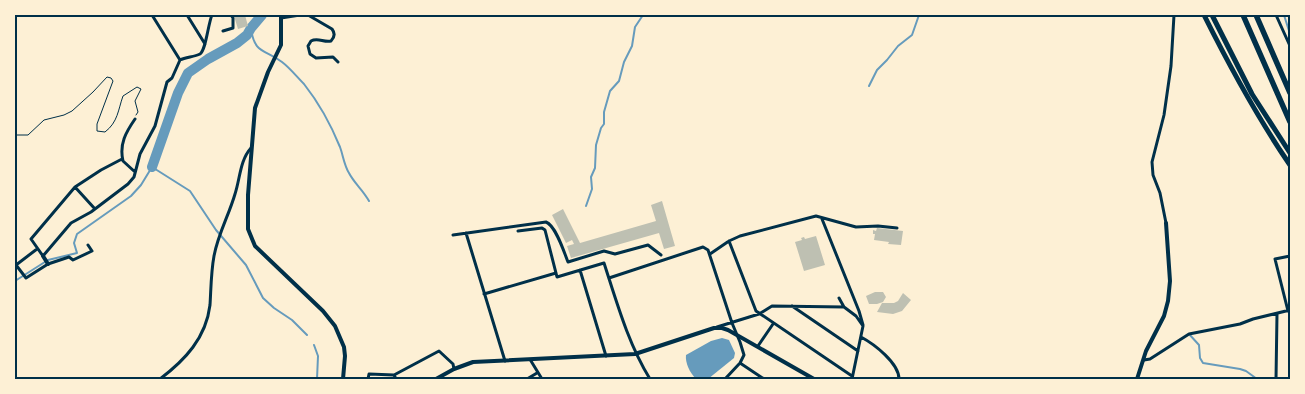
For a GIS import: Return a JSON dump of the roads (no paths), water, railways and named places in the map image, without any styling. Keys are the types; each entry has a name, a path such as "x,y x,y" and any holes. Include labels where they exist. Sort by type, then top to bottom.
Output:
{"highway":[{"path":"1204,15 1250,103 1290,165"},
{"path":"1212,15 1252,94 1290,153"},
{"path":"1243,15 1290,122"},
{"path":"1256,15 1290,92"}],"street":[{"path":"152,15 180,60"},
{"path":"187,15 205,44"},
{"path":"37,249 16,265 25,277 46,260 71,223 95,209 131,181 140,154 155,126 167,82 172,78 180,60 200,53 204,48 212,15"},
{"path":"223,31 233,28 233,18 231,15"},
{"path":"300,15 281,17 282,40 255,108 248,220 250,237 261,253 323,311 335,326 344,346 343,379"},
{"path":"308,15 332,29 334,34 333,39 328,42 317,39 311,41 308,46 310,54 316,58 334,57 338,62"},
{"path":"1137,379 1149,343 1164,316 1168,301 1170,281 1166,223 1153,175 1152,162 1164,115 1171,66 1174,15"},
{"path":"1276,15 1290,46"},
{"path":"135,119 124,136 122,159 135,172"},
{"path":"160,379 179,364 200,337 210,306 212,264 235,193 245,154 252,147"},
{"path":"46,260 31,239 75,187 122,159"},
{"path":"75,187 95,209"},
{"path":"710,254 740,236 816,216 856,227 878,226 897,228"},
{"path":"729,241 756,311 852,377 863,326 859,311 822,218"},
{"path":"453,235 546,222 550,224 568,262 604,251 615,254 648,245 662,255"},
{"path":"518,231 542,228 545,230 557,276 604,263 623,324 635,354 650,379"},
{"path":"466,233 505,361"},
{"path":"46,260 69,257 73,260 92,251 88,245"},
{"path":"609,278 703,247 708,250 744,354 740,363 725,379"},
{"path":"1144,360 1150,359 1189,334 1240,324 1289,311 1275,259 1290,256"},
{"path":"580,270 606,356"},
{"path":"484,294 556,273"},
{"path":"838,298 844,307 856,316 863,326"},
{"path":"436,379 454,369 473,362 530,361 635,354 759,314 772,306 844,307"},
{"path":"792,306 858,351"},
{"path":"1276,379 1277,314"},
{"path":"758,346 773,324"},
{"path":"714,328 722,328 758,346 814,379"},
{"path":"861,337 877,346 899,372 899,379"},
{"path":"368,379 369,374 395,377 439,351 453,364 454,369"},
{"path":"530,361 542,379"},
{"path":"740,363 764,379"},
{"path":"527,379 538,373"}],"water":[{"path":"722,338 729,340 735,353 734,358 708,379 696,379 688,368 686,355 711,341"}],"waterway":[{"path":"152,167 178,93 188,73 237,43 247,35 262,15"},
{"path":"586,206 592,189 591,177 595,168 596,145 604,124 604,112 610,91 619,81 624,62 632,46 635,27 643,15"},
{"path":"869,86 877,70 898,46 912,35 919,15"},
{"path":"1284,15 1290,34"},
{"path":"251,28 252,36 258,47 288,67 315,99 340,147 347,170 369,201"},
{"path":"15,281 48,260 77,253 74,243 77,234 131,196 141,185 152,167 190,191 216,230 246,265 263,298 292,320 307,335"},
{"path":"1189,334 1199,345 1200,358 1203,363 1240,369 1257,379"},
{"path":"314,345 318,356 317,379"}]}
